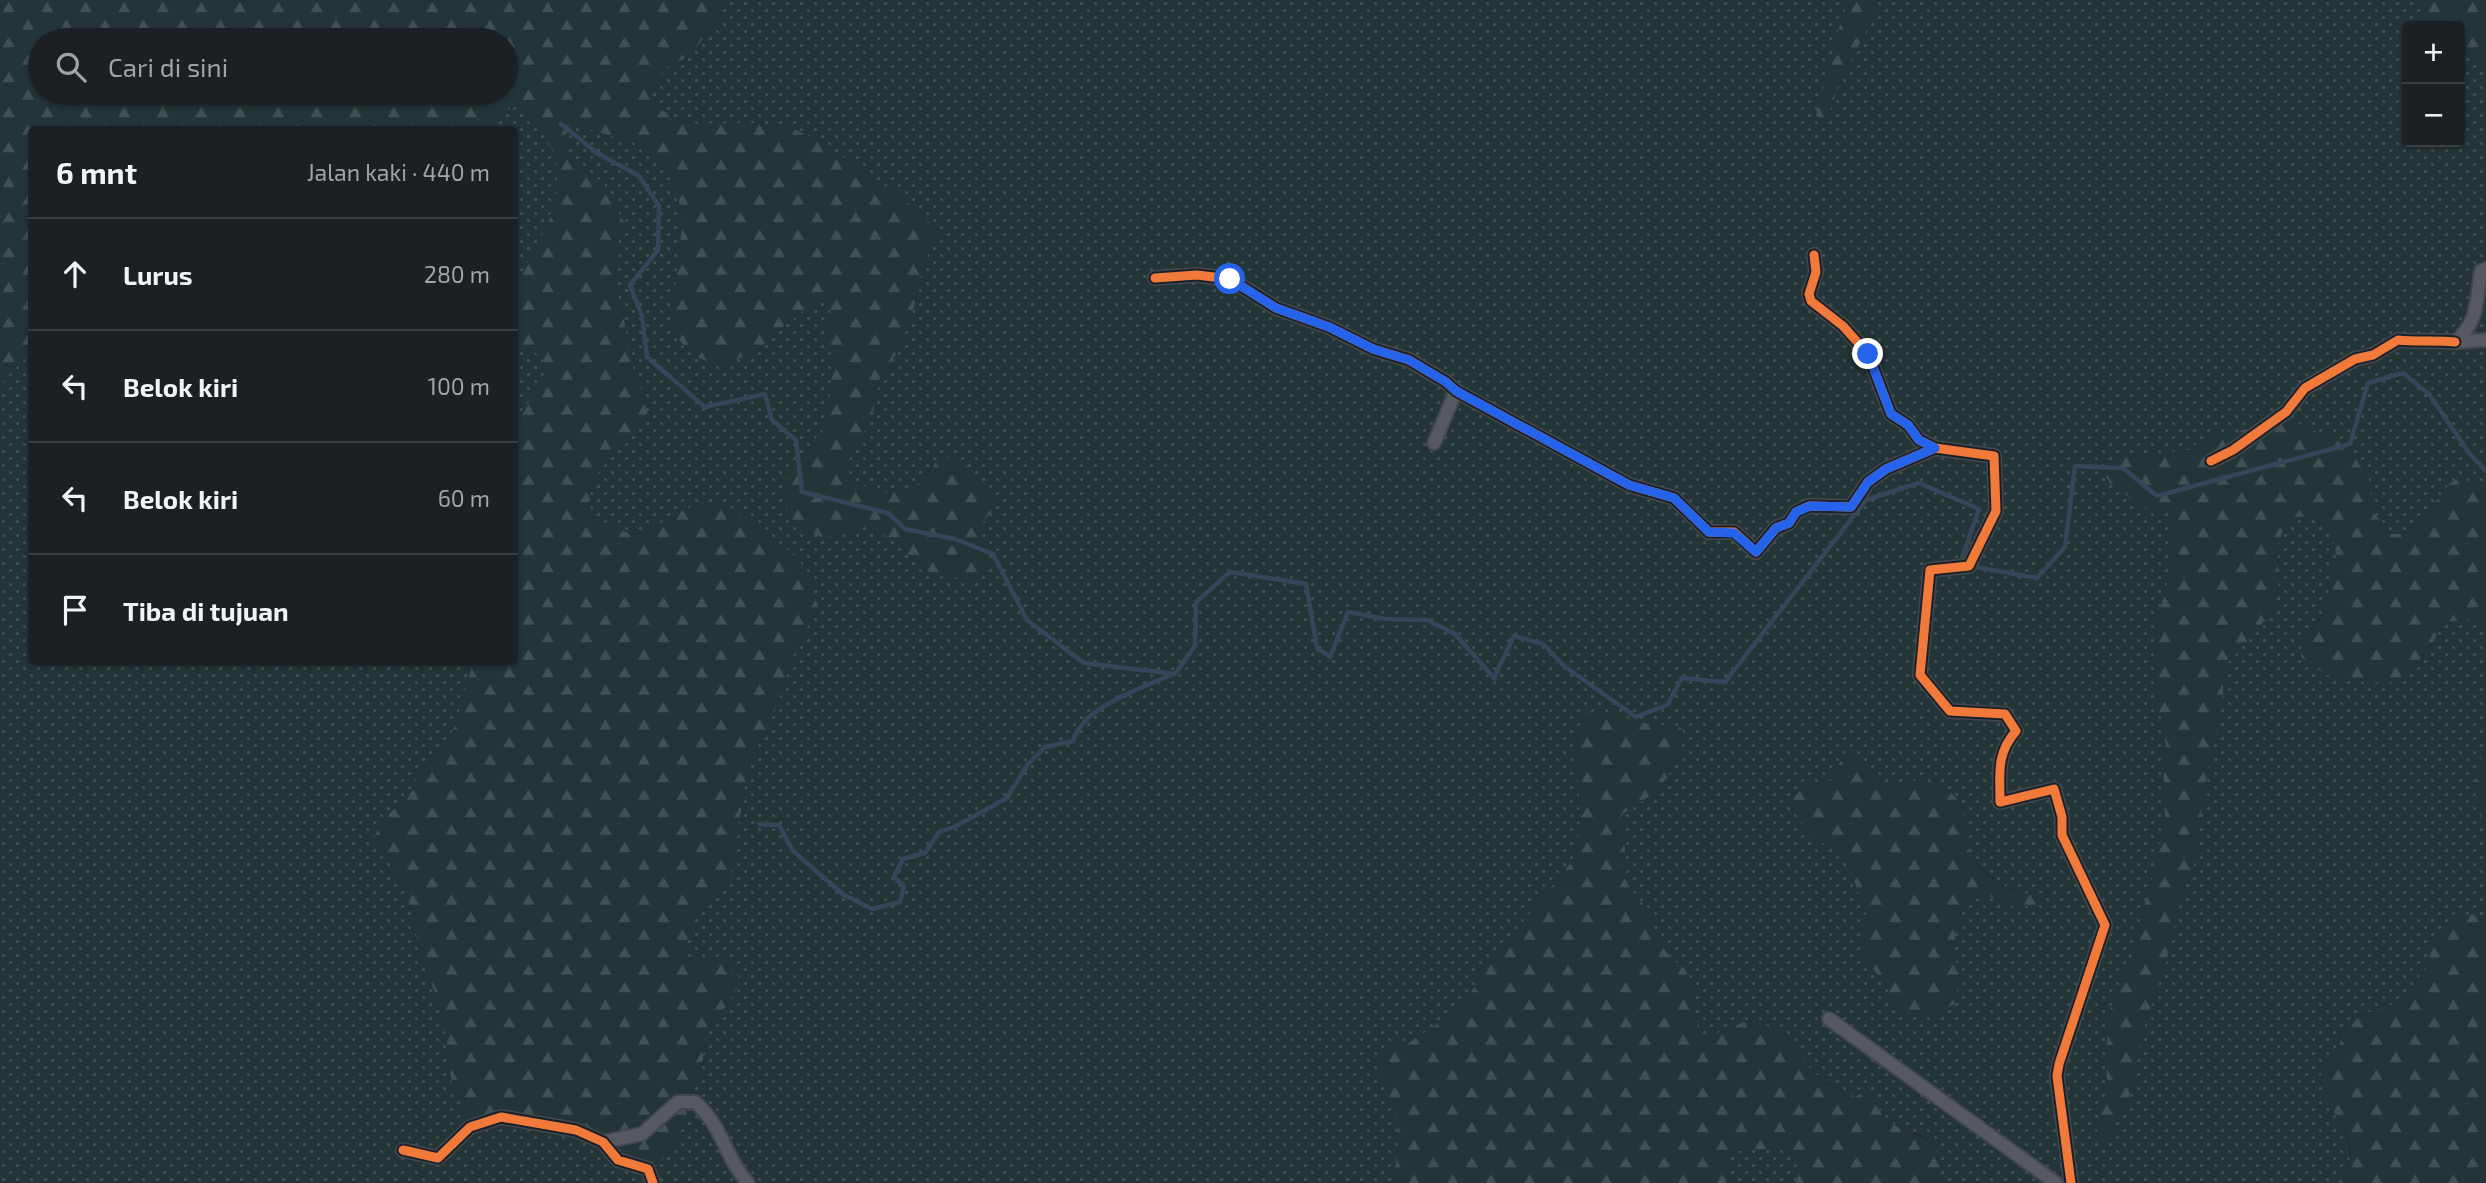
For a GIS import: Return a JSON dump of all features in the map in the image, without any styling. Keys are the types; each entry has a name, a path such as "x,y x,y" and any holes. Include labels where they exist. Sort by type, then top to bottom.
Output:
{"street":[{"path":"1814,255 1816,272 1809,294 1811,301 1843,326 1868,354 1891,414 1908,425 1919,440 1935,448 1994,456 1996,511 1969,565 1930,570 1920,674 1950,711 2005,713 2016,731 2005,744 2000,766 2000,802 2054,789 2062,817 2062,835 2105,925 2057,1076 2071,1183"},
{"path":"2455,342 2473,323 2481,271 2486,269"},
{"path":"1155,278 1197,275 1230,279 1276,308 1329,327 1373,349 1409,360 1456,391 1629,485 1674,498 1709,532 1734,533 1756,552 1776,528 1789,523 1796,512 1810,506 1851,507 1868,482 1877,475 1935,448"},
{"path":"2211,461 2233,450 2286,412 2305,388 2355,359 2373,355 2398,340 2486,340"},
{"path":"1434,443 1456,391"},
{"path":"1829,1019 2056,1183"},
{"path":"603,1142 642,1134 678,1102 695,1102 710,1116 724,1140 735,1168 748,1183"},
{"path":"403,1150 438,1158 470,1127 501,1117 576,1130 603,1142 618,1160 648,1168 653,1183"}],"green space":[{"path":"0,0 724,0 722,16 688,57 666,68 651,89 652,105 688,124 758,123 790,127 819,141 903,198 938,230 921,274 914,308 896,354 880,378 872,418 845,466 848,478 878,492 893,493 921,482 939,460 958,457 992,490 992,511 978,528 977,535 988,563 981,575 969,580 932,574 878,529 866,525 834,536 821,537 793,521 787,509 784,483 801,463 823,427 830,398 833,357 824,324 831,312 824,302 806,308 762,346 735,360 709,361 697,357 678,338 672,322 682,224 681,209 673,182 635,143 585,128 572,128 563,137 571,161 603,183 625,224 616,249 616,288 625,324 628,355 645,400 647,413 598,474 590,496 590,508 595,521 634,535 646,533 680,512 703,502 731,508 798,557 818,607 796,647 774,713 748,765 731,875 700,907 686,943 687,956 699,960 722,956 741,980 729,1003 711,1022 705,1033 703,1059 684,1123 675,1147 661,1161 644,1161 557,1121 471,1124 452,1085 444,1020 419,946 407,894 390,862 371,842 384,819 410,793 422,769 450,736 456,724 472,665 518,665 518,433 522,410 539,390 547,365 536,353 518,344 518,285 554,208 557,175 550,144 533,115 521,102 518,104 518,28 28,28 28,105 516,105 482,126 28,126 28,356 0,387"},
{"path":"724,0 1850,0 1841,20 1819,101 1826,122 1838,86 1866,31 1877,0 2417,0 2425,21 2402,21 2402,147 2465,147 2465,49 2486,73 2486,488 2460,478 2425,517 2405,534 2392,534 2375,514 2368,476 2344,444 2270,411 2249,428 2212,436 2188,449 2151,456 2122,457 2110,461 2142,507 2168,512 2173,542 2171,569 2157,620 2154,647 2156,690 2166,745 2163,758 2165,816 2154,873 2111,1007 2107,1090 2097,1129 2111,1135 2114,1122 2128,1100 2136,1075 2138,1051 2167,959 2181,894 2193,871 2207,774 2222,706 2225,666 2267,618 2278,592 2277,552 2283,528 2292,518 2308,518 2322,525 2332,538 2337,555 2325,605 2308,632 2323,674 2352,681 2432,645 2445,622 2478,619 2486,623 2486,755 2479,761 2476,785 2479,809 2486,823 2486,921 2483,919 2433,942 2427,967 2408,991 2389,1008 2364,1013 2346,1027 2339,1038 2337,1051 2327,1060 2321,1071 2321,1083 2346,1137 2349,1150 2350,1163 2338,1183 1940,1183 1938,1158 1929,1141 1893,1124 1875,1102 1844,1092 1822,1079 1783,1037 1725,1031 1700,1038 1683,967 1664,949 1642,902 1632,892 1619,868 1626,857 1621,816 1649,796 1665,780 1678,755 1683,729 1671,724 1657,726 1599,711 1577,737 1581,815 1572,861 1524,921 1486,961 1461,1008 1407,1044 1394,1046 1385,1089 1395,1111 1399,1138 1391,1183 0,1183 0,387 28,356 28,665 472,665 456,724 450,736 422,769 410,793 384,819 372,842 390,862 407,894 419,946 444,1020 449,1059 471,1124 502,1113 675,1147 703,1059 705,1033 711,1022 729,1003 699,960 687,956 686,943 700,907 731,875 748,765 774,713 796,647 818,607 680,512 639,533 622,531 595,521 589,502 593,484 605,459 645,400 628,355 625,324 616,288 616,249 624,224 603,183 572,161 563,137 572,128 585,128 635,143 673,182 681,209 682,224 672,322 683,346 738,359 761,347 810,304 824,302 831,312 824,325 833,357 830,398 823,427 801,463 784,483 834,536 866,525 878,529 932,574 988,564 977,535 978,528 992,511 992,490 933,463 921,483 897,494 877,493 848,478 845,466 872,418 880,378 896,354 914,308 921,274 938,230 903,198 819,141 790,127 688,124 651,105 651,89 666,68 688,57 722,17","holes":["1839,764 1876,785 1890,787 1915,781 1961,802 1970,857 1998,883 2021,893 2015,907 1988,896 1971,901 1965,908 1960,916 1953,944 1953,955 1960,979 1921,1014 1891,1002 1888,988 1863,956 1859,944 1868,918 1844,853 1822,842 1816,835 1811,818 1812,784 1825,784 1835,778"]},
{"path":"1850,0 1877,0 1866,31 1838,86 1826,123 1816,115 1841,20"},
{"path":"2417,0 2486,0 2486,73 2465,49 2465,21 2425,21"},
{"path":"521,102 542,128 554,152 558,175 556,198 549,220 518,288 518,126 483,126"},
{"path":"518,344 536,353 547,365 539,391 522,410 518,433"},
{"path":"2270,411 2344,444 2368,476 2375,514 2392,534 2405,534 2425,517 2449,484 2460,478 2486,488 2486,623 2478,619 2445,622 2424,656 2396,682 2346,680 2322,672 2301,657 2304,641 2325,607 2335,562 2334,542 2318,521 2310,518 2292,518 2283,528 2277,552 2279,579 2274,605 2267,618 2225,666 2222,706 2207,774 2193,871 2181,894 2167,959 2146,1021 2138,1051 2136,1075 2128,1100 2114,1122 2111,1135 2100,1143 2097,1130 2107,1090 2106,1050 2111,1007 2154,873 2165,816 2163,758 2166,745 2156,690 2154,647 2157,620 2171,569 2173,542 2168,513 2142,507 2111,484 2103,473 2109,461 2188,449 2212,436 2249,428"},
{"path":"1599,711 1657,726 1671,724 1683,729 1678,755 1665,780 1649,796 1621,816 1626,858 1619,868 1632,892 1642,902 1664,949 1683,967 1690,979 1700,1038 1725,1031 1749,1019 1761,1021 1783,1037 1828,1085 1854,1097 1866,1092 1890,1122 1928,1141 1938,1155 1940,1183 1796,1183 1799,1167 1781,1148 1731,1151 1726,1183 1391,1183 1399,1138 1395,1111 1385,1089 1378,1061 1395,1046 1407,1044 1461,1008 1486,961 1524,921 1572,861 1580,824 1577,748 1580,730 1586,712"},
{"path":"1846,752 1870,773 1876,785 1929,780 1952,794 1962,809 1970,854 1977,866 1991,878 2014,891 2047,893 2041,905 2015,907 1989,896 1976,899 1965,906 1959,916 1952,955 1959,967 1960,979 1954,1004 1945,1010 1897,1015 1888,988 1863,956 1859,944 1868,918 1844,853 1827,845 1811,832 1794,809 1791,800 1803,789 1835,778"},
{"path":"2486,755 2486,823 2477,801 2476,777 2479,761"},
{"path":"2471,913 2486,921 2486,1183 2338,1183 2348,1167 2351,1154 2344,1130 2322,1085 2323,1067 2337,1050 2349,1025 2364,1015 2392,1004 2415,983 2427,966 2434,939 2439,931"},
{"path":"1781,1148 1799,1167 1796,1183 1726,1183 1730,1151"}],"waterway":[{"path":"561,124 597,153 639,176 659,206 658,250 630,285 642,316 647,357 705,407 765,394 772,420 796,440 802,492 888,513 905,529 955,539 993,554 1027,620 1084,663 1175,674 1195,646 1196,602 1230,572 1306,584 1317,648 1330,657 1348,612 1385,619 1427,620 1455,634 1494,678 1514,636 1543,644 1564,666 1636,717 1667,705 1682,678 1725,682 1866,500 1919,483 1979,509 1962,564"},
{"path":"1971,566 2037,578 2065,547 2075,466 2123,468 2157,496 2350,444 2368,383 2403,373 2429,394 2469,453 2486,471"},
{"path":"759,824 779,825 793,851 844,895 872,909 900,902 904,886 894,877 903,859 925,853 939,832 956,826 1007,798 1028,764 1045,747 1073,741 1079,729 1101,708 1173,674"}],"cycle path":[{"path":"1155,278 1197,275 1230,279 1276,308 1329,327 1373,349 1409,360 1456,391 1629,485 1674,498 1709,532 1734,532 1756,552 1776,528 1789,523 1796,512 1809,506 1851,507 1868,482 1886,469 1935,448 1919,440 1908,425 1891,414 1868,354 1843,326 1811,301 1809,294 1816,272 1814,255"},
{"path":"2211,461 2233,450 2286,412 2305,388 2355,359 2373,355 2398,340 2455,342"},
{"path":"1935,448 1994,456 1996,511 1969,566 1930,570 1920,675 1950,711 2005,714 2016,731 2002,756 2000,802 2054,789 2062,817 2062,835 2105,925 2057,1076 2071,1183"},
{"path":"403,1150 438,1158 470,1127 501,1117 576,1130 603,1142 618,1160 648,1169 653,1183"}],"route":[{"path":"1230,279 1276,308 1329,327 1373,349 1409,360 1456,391 1629,485 1674,498 1709,532 1734,533 1756,552 1776,528 1789,523 1796,512 1810,506 1851,507 1868,482 1886,469 1935,448 1919,440 1908,425 1891,414 1868,354"}]}
